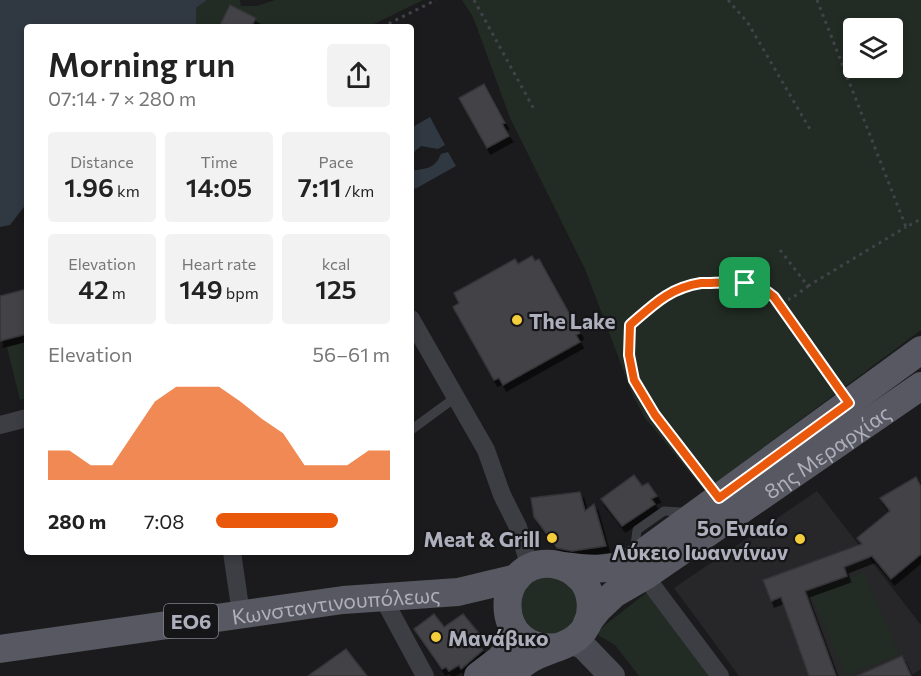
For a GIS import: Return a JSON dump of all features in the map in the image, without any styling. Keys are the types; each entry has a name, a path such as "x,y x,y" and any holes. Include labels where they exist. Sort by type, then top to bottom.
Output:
{"main road":[{"name":"8ης Μεραρχίας","path":"539,569 595,568 625,564 921,350"},
{"name":"8ης Μεραρχίας","path":"573,638 614,594 645,576 921,386"},
{"name":"Κωνσταντινουπόλεως","path":"0,649 343,600 459,592 539,569"},
{"path":"478,676 506,653 513,626 508,595 539,569 575,573 584,583 590,596 591,610 573,638 536,656 508,676"},
{"name":"Κωνσταντινουπόλεως","path":"459,592 480,596 493,602 513,626"},
{"name":"ΕΟ6","path":"513,626 537,647 573,638"},
{"path":"573,638 612,676"}],"street":[{"path":"414,323 486,450 502,495 539,569"},
{"path":"0,425 24,419"},
{"path":"232,555 241,614"},
{"path":"645,576 720,676"},
{"path":"383,598 425,676"}],"lane":[{"path":"719,498 655,415 634,380 629,355 630,325 663,297 690,285 745,283 759,286 774,297 849,403"},
{"path":"414,428 456,397"},
{"path":"635,545 637,530 664,511 680,512"}],"path":[{"path":"388,24 436,0"},
{"path":"474,0 535,111"},
{"path":"728,0 748,23 811,131"},
{"path":"816,0 906,227"},
{"path":"774,297 791,299 808,286 921,219"},
{"path":"780,250 808,286"}],"shaded area":[{"path":"0,0 207,0 196,8 196,24 24,24 24,207 10,225 0,227"},
{"path":"207,0 240,0 241,6 257,6 275,0 423,0 374,24 196,24 196,8"},
{"path":"462,0 921,0 921,330 705,491 645,418 633,396 585,269 510,118 473,17"},
{"path":"430,117 445,145 438,149 421,146 414,153 414,126"},
{"path":"448,152 456,166 415,189 414,170 429,167 441,154"},
{"path":"24,343 24,399 20,400 7,347"},
{"name":"5ο Ενιαίο Λύκειο Ιωαννίνων","path":"817,491 921,625 921,669 911,676 739,676 674,588"},
{"path":"549,564 590,610 543,647 509,597"},
{"path":"864,572 899,654 846,676 811,595"},
{"path":"650,590 714,676 639,676 615,645 598,635 600,629"}],"building":[{"path":"230,5 256,18 253,24 220,24"},
{"path":"484,84 505,123 502,124 509,136 487,148 459,98"},
{"name":"The Lake","path":"532,256 535,261 539,259 580,333 576,335 580,342 503,385 499,378 494,380 453,307 459,303 454,293 515,259 518,264"},
{"path":"24,290 24,335 0,341 0,296"},
{"path":"634,475 642,486 648,483 657,496 651,499 655,504 622,526 601,499"},
{"path":"916,477 921,487 921,554 891,579 872,556 844,567 847,576 805,591 836,676 809,676 781,597 771,601 763,580 862,544 857,538 890,511 880,498"},
{"path":"580,492 585,511 594,504 606,546 572,551 557,548 534,517 531,498"},
{"path":"434,614 444,627 463,614 482,637 477,641 483,650 461,669 459,665 449,671 446,667 442,669 414,629"},
{"path":"346,649 367,676 308,676"},
{"path":"902,656 911,676 857,676"}],"place":[{"name":"The Lake","path":"517,320"},
{"name":"Meat & Grill","path":"552,538"},
{"name":"5ο Ενιαίο Λύκειο Ιωαννίνων","path":"800,539"},
{"name":"Μανάβικο","path":"436,637"}],"route":[{"path":"701,283 745,283 759,286 774,297 849,403 719,498 642,395 634,380 630,365 629,333 630,325 663,297 682,287 701,283"}]}
